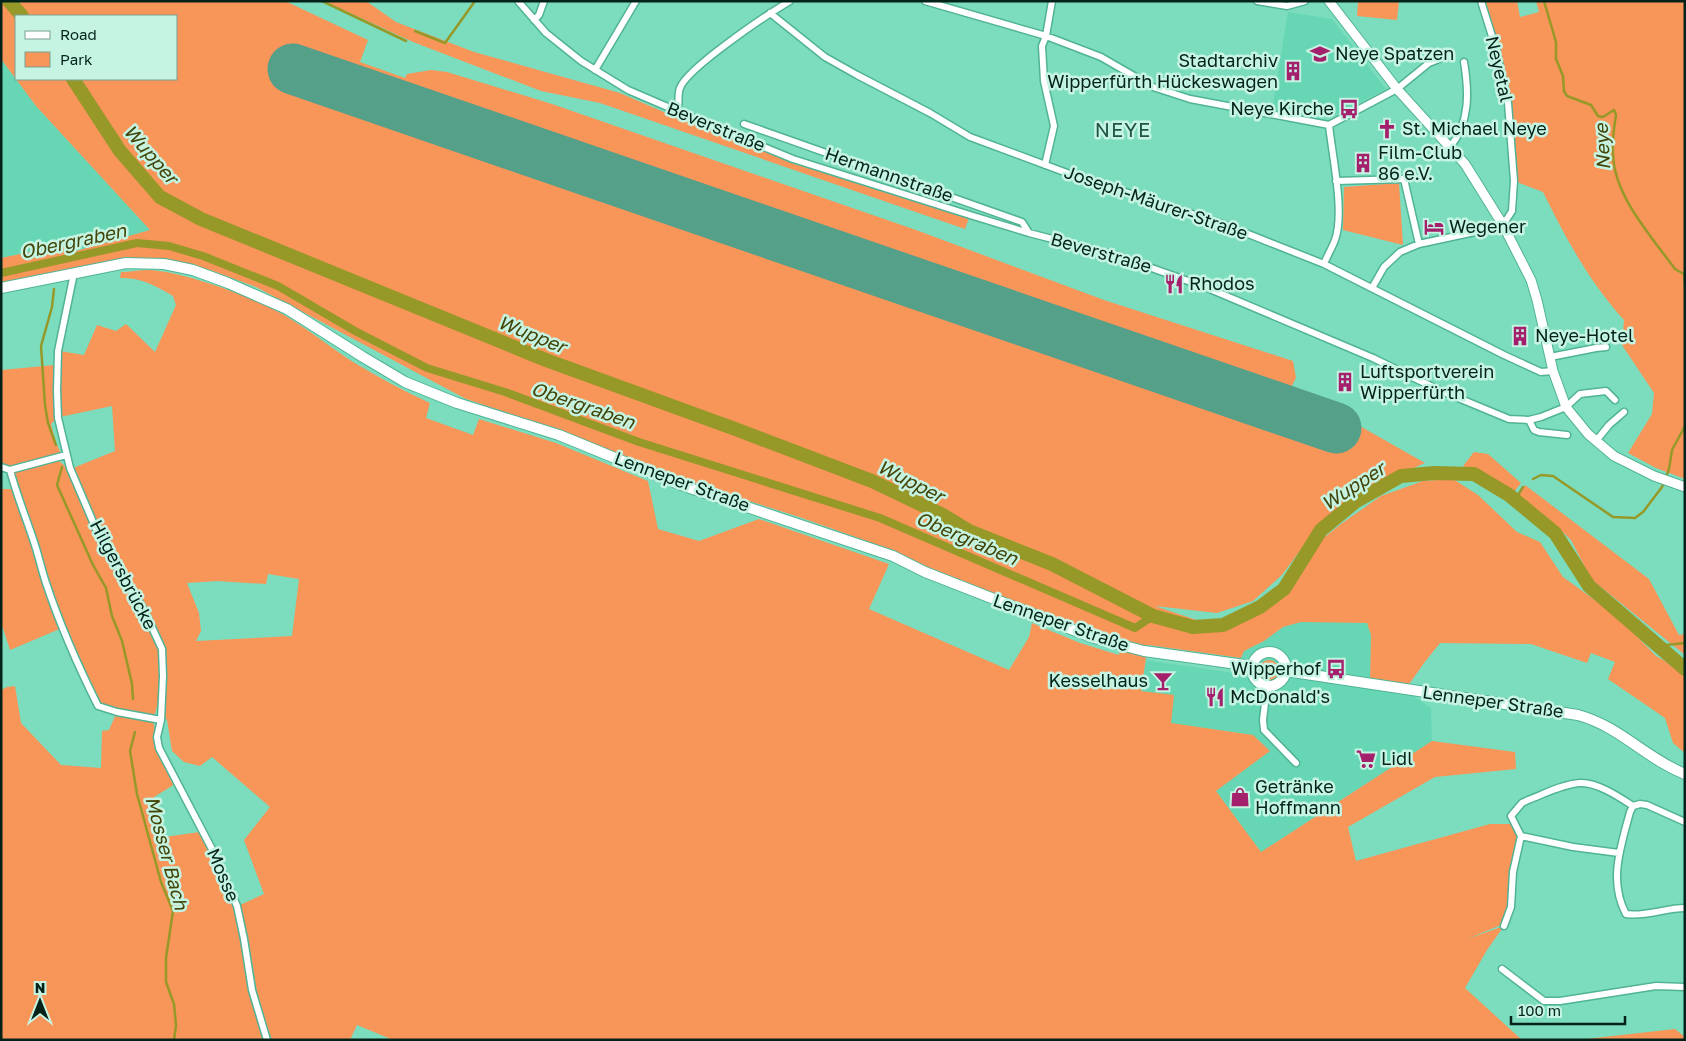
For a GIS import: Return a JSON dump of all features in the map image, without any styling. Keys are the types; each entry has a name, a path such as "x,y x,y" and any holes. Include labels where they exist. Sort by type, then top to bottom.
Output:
{"main road":[{"name":"Lenneper Straße","path":"74,272 126,263 172,265 194,270 287,309 405,382 437,395 559,435 681,484 893,556 925,572 1094,638 1144,651 1252,666"},
{"path":"1,288 74,272"},
{"path":"1271,652 1284,661 1286,671 1277,684 1267,686 1257,681 1252,672 1252,666 1259,656 1271,652"},
{"name":"Lenneper Straße","path":"1286,671 1578,715 1605,724 1669,767 1685,774"}],"street":[{"name":"Beverstraße","path":"518,1 546,33 595,70 628,90 793,159 1029,233 1115,255 1205,286 1509,419 1529,420 1541,417 1566,408 1580,394 1585,393 1606,391 1615,400"},
{"path":"534,20 539,14 544,1"},
{"path":"595,70 636,1"},
{"path":"677,111 680,88 685,79 704,62 770,13 790,1"},
{"path":"925,1 1046,36 1101,57 1153,87 1190,99 1329,124 1397,88 1429,63 1439,58"},
{"path":"1045,165 1054,126 1044,82 1042,46 1046,36 1052,1"},
{"path":"1257,1 1287,6 1306,1"},
{"path":"1329,1 1397,88 1465,164 1503,225 1531,280 1553,370 1566,408 1588,434 1614,456 1654,476 1685,487"},
{"name":"Neyetal","path":"1481,1 1496,49 1508,103 1514,182 1512,211 1503,225"},
{"name":"Joseph-Mäurer-Straße","path":"770,13 826,56 970,137 1045,165 1223,224 1324,264 1541,372 1553,370"},
{"path":"1450,147 1460,134 1466,118 1467,79 1464,62"},
{"name":"Hermannstraße","path":"744,124 1022,222 1029,233"},
{"path":"1324,264 1336,239 1338,221 1338,202 1329,124"},
{"path":"1336,181 1404,180 1419,244"},
{"path":"1372,288 1384,267 1400,252 1419,244 1503,225"},
{"name":"Hilgersbrücke","path":"74,272 58,351 58,418 70,468 102,543 144,610 162,649 162,699"},
{"path":"1550,357 1606,347"},
{"path":"1596,441 1609,425 1624,412"},
{"path":"1529,420 1534,430 1539,432 1567,434"},
{"path":"1,467 10,470 66,455"},
{"path":"10,470 62,628 98,706 117,712 161,720"},
{"path":"1267,686 1263,720 1264,730 1296,763"},
{"name":"Mosse","path":"162,699 161,720 157,737 159,748 214,852 237,906 252,990 267,1040"},
{"path":"1504,926 1511,908 1513,872 1520,836 1511,816 1522,803 1581,783 1595,786 1617,795 1633,806"},
{"path":"1633,806 1647,805 1685,822"},
{"path":"1633,806 1616,867 1620,902 1626,914 1636,915 1672,908 1685,908"},
{"path":"1520,836 1573,847 1619,852"},
{"path":"1502,969 1544,1000 1560,1000 1656,986 1685,987"}],"shaded area":[{"name":"Neye Spatzen","path":"1288,12 1332,19 1386,89 1333,116 1310,118 1272,110"},
{"path":"1,59 36,106 150,230 76,252 69,244 1,258"},
{"path":"1301,621 1367,623 1371,634 1370,683 1405,690 1431,708 1432,741 1261,852 1216,791 1270,751 1253,735 1171,723 1141,691 1146,660 1240,674 1241,658 1244,651 1264,641 1283,627"}],"green space":[{"path":"1,1 285,1 368,40 360,62 405,78 407,74 431,70 447,72 552,104 916,230 1104,300 1293,361 1296,378 1291,387 1425,463 1379,483 1340,507 1318,526 1282,575 1253,601 1217,613 1155,606 1223,629 1266,604 1288,584 1306,552 1381,496 1423,481 1453,479 1478,495 1517,532 1540,542 1563,577 1617,616 1656,656 1685,677 1685,753 1673,743 1665,718 1608,679 1615,662 1591,653 1587,663 1531,644 1440,643 1405,690 1370,684 1371,635 1367,623 1301,622 1283,627 1264,641 1244,651 1241,658 1148,645 1141,691 1174,695 1171,723 1253,735 1270,751 1216,791 1261,852 1432,741 1515,752 1516,769 1435,777 1348,827 1356,861 1490,824 1511,824 1518,836 1510,872 1508,909 1501,925 1467,939 1504,926 1487,950 1465,988 1522,1040 393,1040 357,1025 350,1040 272,1040 259,1005 248,937 240,905 264,894 244,840 270,807 212,757 200,766 184,762 172,751 167,720 164,716 162,657 159,698 155,714 149,715 112,708 99,702 62,628 10,650 1,622 1,489 15,489 14,471 45,462 59,461 65,466 99,535 73,468 115,451 112,406 60,417 60,351 84,355 97,325 116,331 126,324 155,352 176,305 173,296 142,281 120,278 121,272 148,270 180,275 218,286 271,308 302,326 353,362 391,384 430,403 426,418 473,435 479,419 556,443 648,481 658,529 699,541 759,519 889,564 869,609 1009,670 1029,637 1032,623 1080,643 1119,655 1122,641 1036,612 928,567 895,551 799,517 702,486 561,431 466,399 256,287 213,271 168,260 125,258 1,284 1,258 69,244 76,251 150,230 36,106 17,80 178,80 178,15 15,15 15,78 1,59","holes":["268,574 299,579 292,636 196,641 201,631 199,613 187,583 217,581 266,584"]},
{"path":"324,1 366,1 396,22 474,52 620,93 673,116 760,145 793,159 970,215 965,229 600,103 541,91 413,42"},
{"path":"1358,1 1399,1 1397,20 1357,16"},
{"path":"1481,1 1517,1 1520,17 1539,12 1536,1 1685,1 1685,479 1656,468 1628,453 1652,414 1654,393 1622,345 1624,320 1589,275 1560,226 1543,192 1514,181 1508,103"},
{"path":"1399,183 1403,245 1343,230 1344,187"},
{"path":"55,365 56,419 51,424 61,453 9,466 3,465 1,463 1,370"},
{"path":"1474,452 1488,454 1521,483 1514,492 1487,475 1463,466"},
{"path":"1525,485 1649,579 1679,635 1685,634 1685,655 1591,579 1571,540 1549,519 1519,496"},
{"path":"1269,660 1276,663 1279,670 1276,677 1269,680 1262,677 1259,670 1262,663"},
{"path":"15,686 21,723 61,765 101,768 102,731 109,730 116,714 149,721 154,724 156,749 175,784 154,797 164,837 200,832 212,855 235,912 253,1006 265,1040 1,1040 1,690"},
{"path":"1675,1029 1685,1037 1685,1040 1577,1040"}],"waterway":[{"name":"Wupper","path":"9,1 21,15"},
{"path":"322,1 406,41"},
{"path":"415,31 445,43 475,1"},
{"name":"Neye","path":"1544,1 1556,42 1556,59 1563,76 1564,91 1567,96 1591,105 1598,116 1603,117 1614,110 1616,115 1613,154 1615,170 1620,185 1635,215 1645,229 1675,269 1684,274 1685,285"},
{"name":"Wupper","path":"74,80 120,151 160,197 201,219 546,360 872,481 941,514 969,531 1052,564 1153,616 1193,627 1223,625 1260,607 1284,589 1321,530 1355,502 1401,476 1434,473 1474,474 1509,495 1555,533 1589,586 1685,669"},
{"name":"Obergraben","path":"1,273 137,243 169,246 203,256 278,286 355,331 427,368 505,392 639,442 880,518 1135,628 1153,616"},
{"name":"Mosser Bach","path":"54,289 52,307 41,346 45,405 48,423 56,445"},
{"name":"Neye","path":"1533,479 1541,475 1553,476 1613,517 1635,518 1643,512 1662,487 1669,469 1672,450 1685,426"},
{"name":"Mosser Bach","path":"62,467 57,485 93,565 106,588 112,616 122,641 132,684 133,699"},
{"name":"Neye","path":"1515,500 1523,487"},
{"path":"1657,646 1685,643"},
{"name":"Mosser Bach","path":"135,732 130,751 137,794 161,882 173,911 166,958 166,982 174,1004 176,1025 174,1040"}],"runway":[{"path":"293,69 1336,428"}],"place":[{"name":"Neye Spatzen","path":"1320,54"},
{"name":"Stadtarchiv Wipperfürth Hückeswagen","path":"1293,71"},
{"name":"Neye Kirche","path":"1349,109"},
{"name":"St. Michael Neye","path":"1387,129"},
{"name":"Film-Club 86 e.V.","path":"1363,163"},
{"name":"Wegener","path":"1434,227"},
{"name":"Rhodos","path":"1174,284"},
{"name":"Neye-Hotel","path":"1520,336"},
{"name":"Luftsportverein Wipperfürth","path":"1345,382"},
{"name":"Wipperhof","path":"1336,669"},
{"name":"Kesselhaus","path":"1163,681"},
{"name":"McDonald's","path":"1215,697"},
{"name":"Lidl","path":"1366,759"},
{"name":"Getränke Hoffmann","path":"1240,797"}],"district":[{"name":"NEYE","path":"1123,130"}]}
